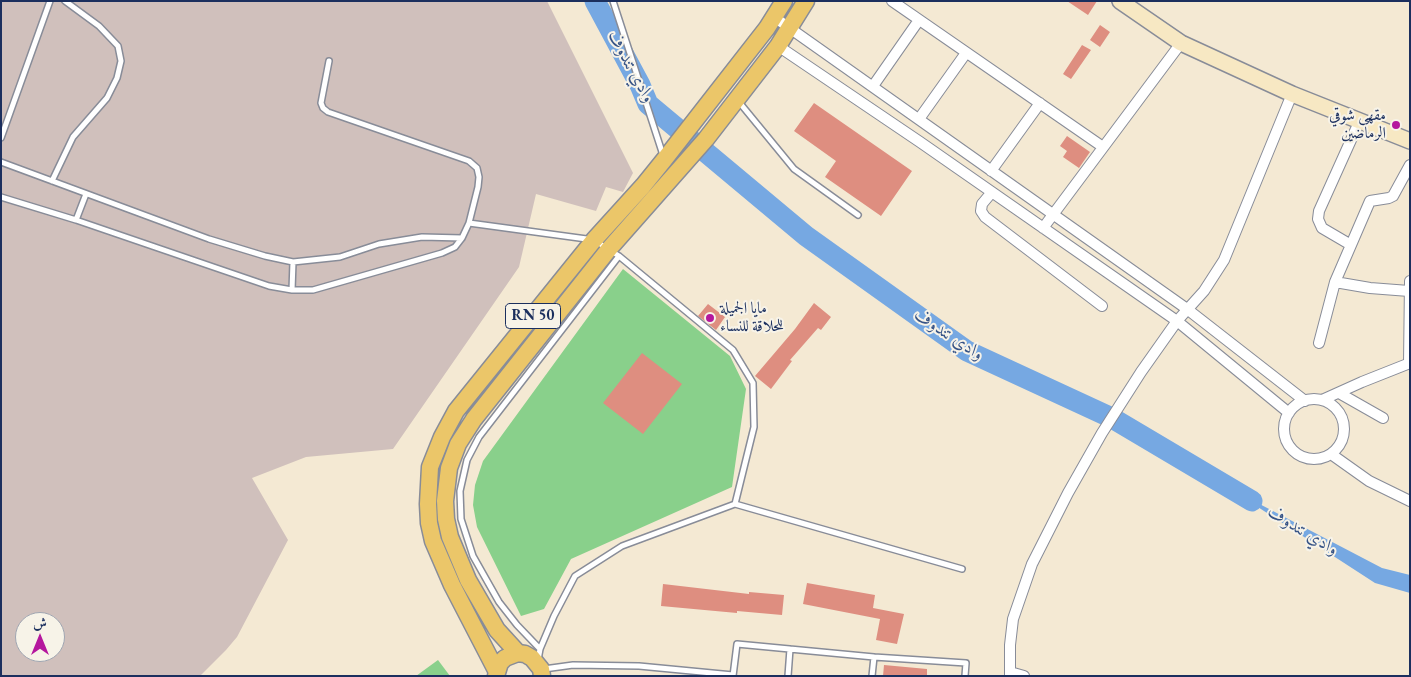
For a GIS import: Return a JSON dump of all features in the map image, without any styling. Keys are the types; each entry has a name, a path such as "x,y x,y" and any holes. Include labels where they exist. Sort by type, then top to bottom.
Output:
{"main road":[{"name":"RN 50","path":"496,673 452,585 433,541 428,513 430,467 442,437 456,411 594,240 644,186 704,111 784,1"},
{"name":"RN 50","path":"518,653 497,630 468,580 450,538 445,501 449,468 458,444 474,419 706,139 778,46 806,1"},
{"path":"1120,1 1181,43 1292,94 1410,141"},
{"path":"496,673 505,658 518,653 525,654 540,664"}],"street":[{"path":"892,1 1103,147"},
{"path":"774,17 1187,309 1304,401"},
{"path":"873,86 918,20"},
{"path":"1043,228 1181,43"},
{"path":"778,46 1177,321 1289,413"},
{"path":"919,119 966,53"},
{"path":"1024,676 1010,674 1010,645 1013,619 1032,564 1068,493 1141,372 1177,321 1204,291 1224,260 1292,94"},
{"path":"991,171 1040,103"},
{"path":"1351,244 1322,228 1318,219 1319,211 1360,120"},
{"path":"1319,343 1335,282 1370,201 1394,196 1410,165"},
{"path":"992,192 982,204 982,211 986,217 1102,306"},
{"path":"1322,400 1409,363 1410,281"},
{"path":"1335,282 1370,288 1409,291"},
{"path":"1339,393 1383,418"},
{"path":"1322,400 1331,404 1338,411 1344,429 1342,439 1338,447 1330,454 1321,458 1302,456 1293,450 1288,442 1284,433 1285,423 1293,408 1304,401 1322,400"},
{"path":"1330,454 1369,481 1410,501"}],"lane":[{"path":"1,138 50,1"},
{"path":"52,181 73,137 107,98 117,78 122,61 118,46 99,26 65,1"},
{"path":"613,1 664,160"},
{"path":"1,197 76,220 270,286 292,290 313,290 442,253 455,247 462,238 469,223 478,187 479,177 477,168 469,162 328,112 323,108 321,102 329,61"},
{"path":"737,99 794,168 858,215"},
{"path":"1,162 209,239 265,256 293,262 340,257 379,244 422,237 462,238"},
{"path":"76,220 86,194"},
{"path":"469,223 594,240 614,252 733,350 753,383 754,427 735,504"},
{"path":"540,664 517,625 499,602 473,556 461,520 460,491 467,460 479,437 614,252"},
{"path":"292,290 293,262"},
{"path":"540,664 554,616 576,576 622,546 735,504 962,569"},
{"path":"540,664 639,666 733,675 737,644 874,657 966,663 965,676"},
{"path":"788,676 790,649"},
{"path":"872,676 874,657"}],"shaded area":[{"path":"1,1 547,1 633,173 623,192 606,187 596,211 536,194 519,267 393,449 306,457 252,478 288,540 237,637 200,676 1,676"}],"green space":[{"path":"623,269 730,356 746,389 732,487 571,559 544,609 521,616 477,527 473,505 475,485 483,461"},
{"path":"438,660 450,676 416,676"}],"water":[{"path":"1227,487 1382,568 1410,575 1410,593 1375,583"}],"building":[{"path":"1067,1 1097,1 1088,15"},
{"path":"1100,25 1110,32 1100,47 1090,40"},
{"path":"1082,45 1091,50 1071,79 1063,74"},
{"path":"814,103 912,171 881,216 825,177 836,161 794,131"},
{"path":"1067,136 1090,152 1079,168 1063,157 1067,151 1060,146"},
{"path":"814,303 831,317 821,330 818,328 790,360 792,361 771,389 755,376 795,329"},
{"path":"708,304 725,317 716,330 698,316"},
{"path":"642,353 682,384 643,434 603,403"},
{"path":"807,583 875,595 873,608 904,614 897,644 876,640 880,619 803,604"},
{"path":"663,584 749,594 749,592 784,595 782,615 661,606"},
{"path":"884,665 927,669 927,676 883,676"}],"waterway":[{"name":"وادي تندوف","path":"595,1 640,85 648,104 806,236 967,351 1112,418 1252,501"}],"place":[{"name":"مقهى شوقي الرماضين","path":"1396,125"},
{"name":"مايا الجميلة للحلاقة للنساء","path":"710,318"}]}
